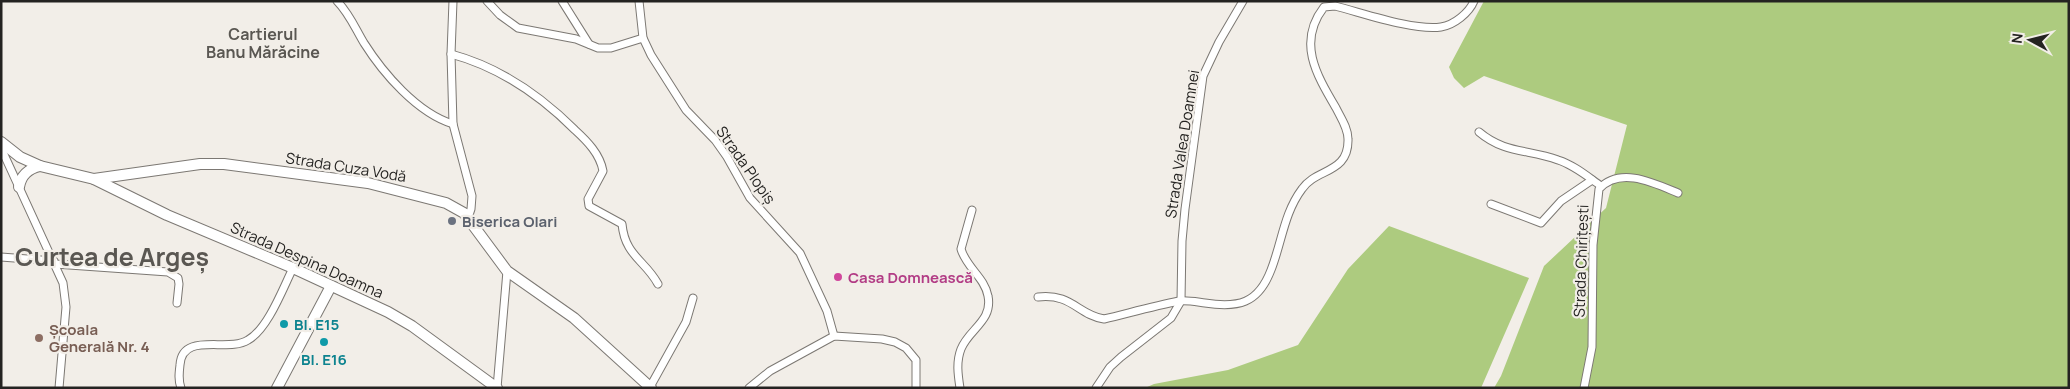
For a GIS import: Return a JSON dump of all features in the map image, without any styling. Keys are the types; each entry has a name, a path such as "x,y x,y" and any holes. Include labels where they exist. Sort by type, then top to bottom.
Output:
{"street":[{"path":"337,1 391,80 433,114 453,124"},
{"path":"453,1 451,54 453,124 472,196 468,218"},
{"path":"486,1 500,15 518,28 605,49 643,38"},
{"path":"562,1 589,44"},
{"name":"Strada Plopiș","path":"639,1 643,38 678,98 697,122 716,140 750,198 800,253 827,311 834,336"},
{"name":"Strada Valea Doamnei","path":"1181,300 1182,242 1185,209 1203,76 1219,42 1243,1"},
{"path":"1038,297 1062,298 1104,319 1181,300 1234,306 1245,303 1256,296 1271,270 1284,222 1294,198 1304,185 1332,170 1344,158 1348,139 1346,129 1322,84 1310,46 1310,33 1324,7 1335,6 1405,23 1441,27 1452,23 1465,13 1474,1"},
{"path":"451,54 481,64 540,98 582,136 597,155 603,171 588,199 589,206 622,224 623,234 631,251 652,273 658,284"},
{"path":"1479,132 1486,138 1512,150 1559,160 1601,186"},
{"name":"Strada Cuza Vodă","path":"1,142 20,157 40,166 94,179 200,164 224,164 390,187 446,202 459,208 468,218 507,271 569,314 650,387"},
{"path":"1,148 63,284 66,300 59,388"},
{"path":"19,187 20,181 28,171 40,166"},
{"name":"Strada Chirițești","path":"1584,388 1592,347 1593,245 1597,193 1601,186 1610,181 1631,177 1678,192"},
{"name":"Strada Despina Doamna","path":"94,179 167,215 294,268 401,319 497,388"},
{"path":"1491,204 1541,223 1560,201 1592,180"},
{"path":"960,388 958,370 962,347 986,317 989,306 986,288 961,249 972,210"},
{"path":"1,257 168,272 178,278 177,303"},
{"path":"180,388 178,379 180,359 183,352 191,346 228,345 248,341 264,324 294,268"},
{"path":"497,388 507,271"},
{"path":"277,388 330,286"},
{"path":"650,387 686,322 693,298"},
{"path":"1096,388 1110,367 1171,318 1181,300"},
{"path":"749,388 770,371 834,336 895,342 906,348 916,360 916,388"}],"green space":[{"path":"1484,1 2069,1 2069,388 1494,388 1501,376 1544,266 1606,208 1627,125 1484,76 1464,88 1454,78 1449,67"},
{"path":"1389,226 1529,278 1481,388 1145,388 1154,384 1228,370 1298,345 1348,269"}],"place":[{"name":"Biserica Olari","path":"452,221"},
{"name":"Casa Domnească","path":"838,277"},
{"name":"Bl. E15","path":"284,324"},
{"name":"Școala Generală Nr. 4","path":"39,338"},
{"name":"Bl. E16","path":"324,342"}],"district":[{"name":"Cartierul Banu Mărăcine","path":"263,43"},
{"name":"Curtea de Argeș","path":"112,256"}]}
